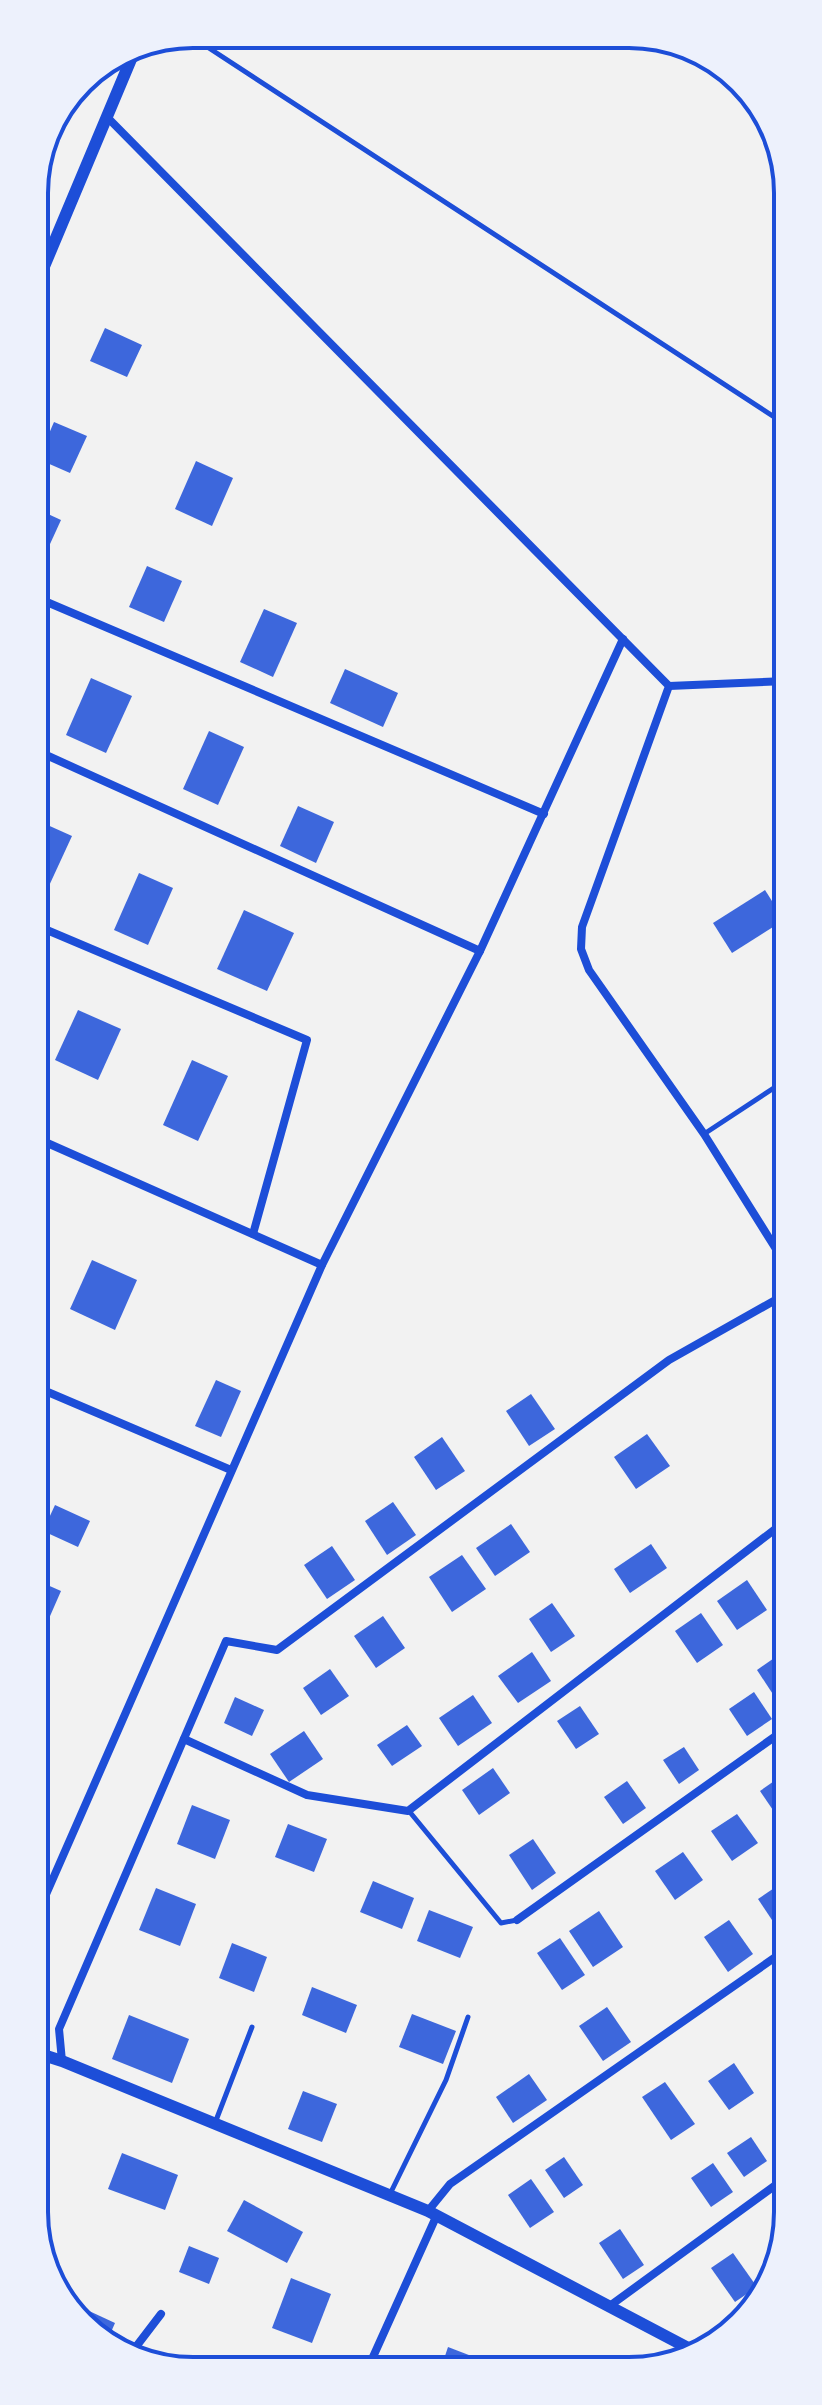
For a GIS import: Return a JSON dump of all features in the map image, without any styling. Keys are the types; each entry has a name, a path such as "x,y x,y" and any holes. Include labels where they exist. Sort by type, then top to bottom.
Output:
{"street":[{"path":"48,257 130,63"},
{"path":"107,117 669,686 774,682"},
{"path":"48,603 544,814"},
{"path":"48,1890 322,1265 480,951 623,639"},
{"path":"669,686 582,927 581,949 589,970 704,1134 774,1246"},
{"path":"48,756 480,951"},
{"path":"48,930 307,1040 253,1234"},
{"path":"48,1143 322,1265"},
{"path":"62,2061 59,2029 226,1641 277,1650 669,1360 774,1301"},
{"path":"48,1392 231,1470"},
{"path":"184,1739 307,1795 408,1811 774,1530"},
{"path":"517,1920 774,1737"},
{"path":"373,2357 432,2214 450,2184 774,1958"},
{"path":"48,2057 432,2214 684,2346"},
{"path":"611,2305 774,2186"},
{"path":"137,2345 161,2314"}],"lane":[{"path":"209,48 774,417"},
{"path":"704,1134 774,1088"},
{"path":"408,1811 501,1923 517,1920"},
{"path":"390,2195 446,2080 468,2017"},
{"path":"215,2124 252,2027"}],"building":[{"path":"105,328 142,345 127,377 90,361"},
{"path":"54,422 87,436 70,473 48,463 48,436"},
{"path":"196,461 233,478 212,526 175,509"},
{"path":"48,514 61,520 48,548"},
{"path":"147,566 182,581 164,622 129,607"},
{"path":"264,609 297,623 273,677 240,662"},
{"path":"345,669 398,693 383,727 330,703"},
{"path":"91,678 132,696 106,753 66,735"},
{"path":"209,731 244,747 218,805 183,789"},
{"path":"298,806 334,822 316,863 280,846"},
{"path":"48,825 72,836 48,888"},
{"path":"139,873 173,888 148,945 114,930"},
{"path":"765,890 774,904 774,926 732,953 713,923"},
{"path":"244,910 294,933 267,991 217,969"},
{"path":"78,1010 121,1029 98,1080 55,1060"},
{"path":"192,1060 228,1076 198,1141 163,1125"},
{"path":"92,1260 137,1280 115,1330 70,1309"},
{"path":"216,1380 241,1391 221,1437 195,1426"},
{"path":"531,1394 555,1429 529,1446 506,1411"},
{"path":"647,1434 670,1466 636,1489 614,1457"},
{"path":"442,1437 465,1471 436,1490 414,1457"},
{"path":"393,1502 416,1535 387,1555 365,1521"},
{"path":"55,1505 90,1521 78,1547 48,1533 48,1520"},
{"path":"511,1524 530,1552 495,1576 476,1548"},
{"path":"651,1544 667,1568 630,1593 614,1569"},
{"path":"332,1546 355,1580 327,1599 304,1565"},
{"path":"462,1555 486,1589 452,1612 429,1577"},
{"path":"747,1580 767,1610 737,1630 717,1601"},
{"path":"48,1585 61,1591 48,1621"},
{"path":"552,1603 575,1636 551,1652 529,1619"},
{"path":"701,1613 723,1645 697,1663 675,1631"},
{"path":"383,1616 405,1648 376,1668 354,1636"},
{"path":"532,1652 551,1681 518,1703 498,1676"},
{"path":"774,1658 774,1696 757,1670"},
{"path":"330,1669 349,1696 321,1715 303,1688"},
{"path":"754,1692 772,1719 747,1736 729,1709"},
{"path":"473,1695 492,1723 458,1746 439,1718"},
{"path":"235,1697 264,1710 252,1736 224,1723"},
{"path":"580,1706 599,1734 576,1749 557,1721"},
{"path":"407,1725 422,1746 392,1766 377,1745"},
{"path":"304,1731 323,1759 289,1782 270,1754"},
{"path":"684,1747 699,1770 679,1784 663,1760"},
{"path":"493,1768 510,1793 479,1815 462,1790"},
{"path":"627,1781 646,1808 623,1824 604,1797"},
{"path":"774,1781 774,1812 760,1791"},
{"path":"192,1805 230,1820 215,1859 177,1844"},
{"path":"737,1814 758,1843 732,1861 711,1831"},
{"path":"288,1824 327,1839 314,1872 275,1857"},
{"path":"533,1839 556,1873 532,1890 509,1855"},
{"path":"683,1852 703,1880 675,1900 655,1871"},
{"path":"373,1881 414,1898 402,1929 360,1912"},
{"path":"156,1888 196,1904 180,1946 139,1930"},
{"path":"774,1888 774,1923 758,1899"},
{"path":"429,1910 473,1927 460,1958 417,1941"},
{"path":"599,1911 623,1947 593,1967 569,1931"},
{"path":"729,1920 753,1954 728,1972 704,1937"},
{"path":"560,1938 585,1975 562,1990 537,1953"},
{"path":"232,1943 267,1957 254,1992 219,1978"},
{"path":"312,1987 357,2005 346,2033 302,2015"},
{"path":"607,2007 631,2042 603,2061 579,2026"},
{"path":"412,2014 456,2031 443,2064 399,2047"},
{"path":"129,2015 189,2039 172,2083 112,2059"},
{"path":"734,2063 754,2093 729,2110 708,2081"},
{"path":"529,2074 547,2100 513,2123 496,2097"},
{"path":"665,2082 695,2124 671,2140 642,2097"},
{"path":"303,2091 337,2104 322,2142 288,2129"},
{"path":"751,2137 767,2161 744,2177 727,2153"},
{"path":"122,2153 178,2175 165,2210 108,2189"},
{"path":"564,2157 583,2185 564,2198 545,2170"},
{"path":"713,2163 733,2192 711,2207 691,2178"},
{"path":"531,2179 554,2212 530,2228 508,2195"},
{"path":"244,2200 303,2232 287,2263 227,2231"},
{"path":"620,2229 644,2265 623,2279 599,2243"},
{"path":"189,2246 219,2258 209,2284 179,2272"},
{"path":"733,2253 755,2284 750,2292 735,2302 711,2268"},
{"path":"291,2278 331,2294 312,2343 272,2328"},
{"path":"88,2310 115,2323 111,2331"},
{"path":"448,2347 474,2357 445,2357"}]}
